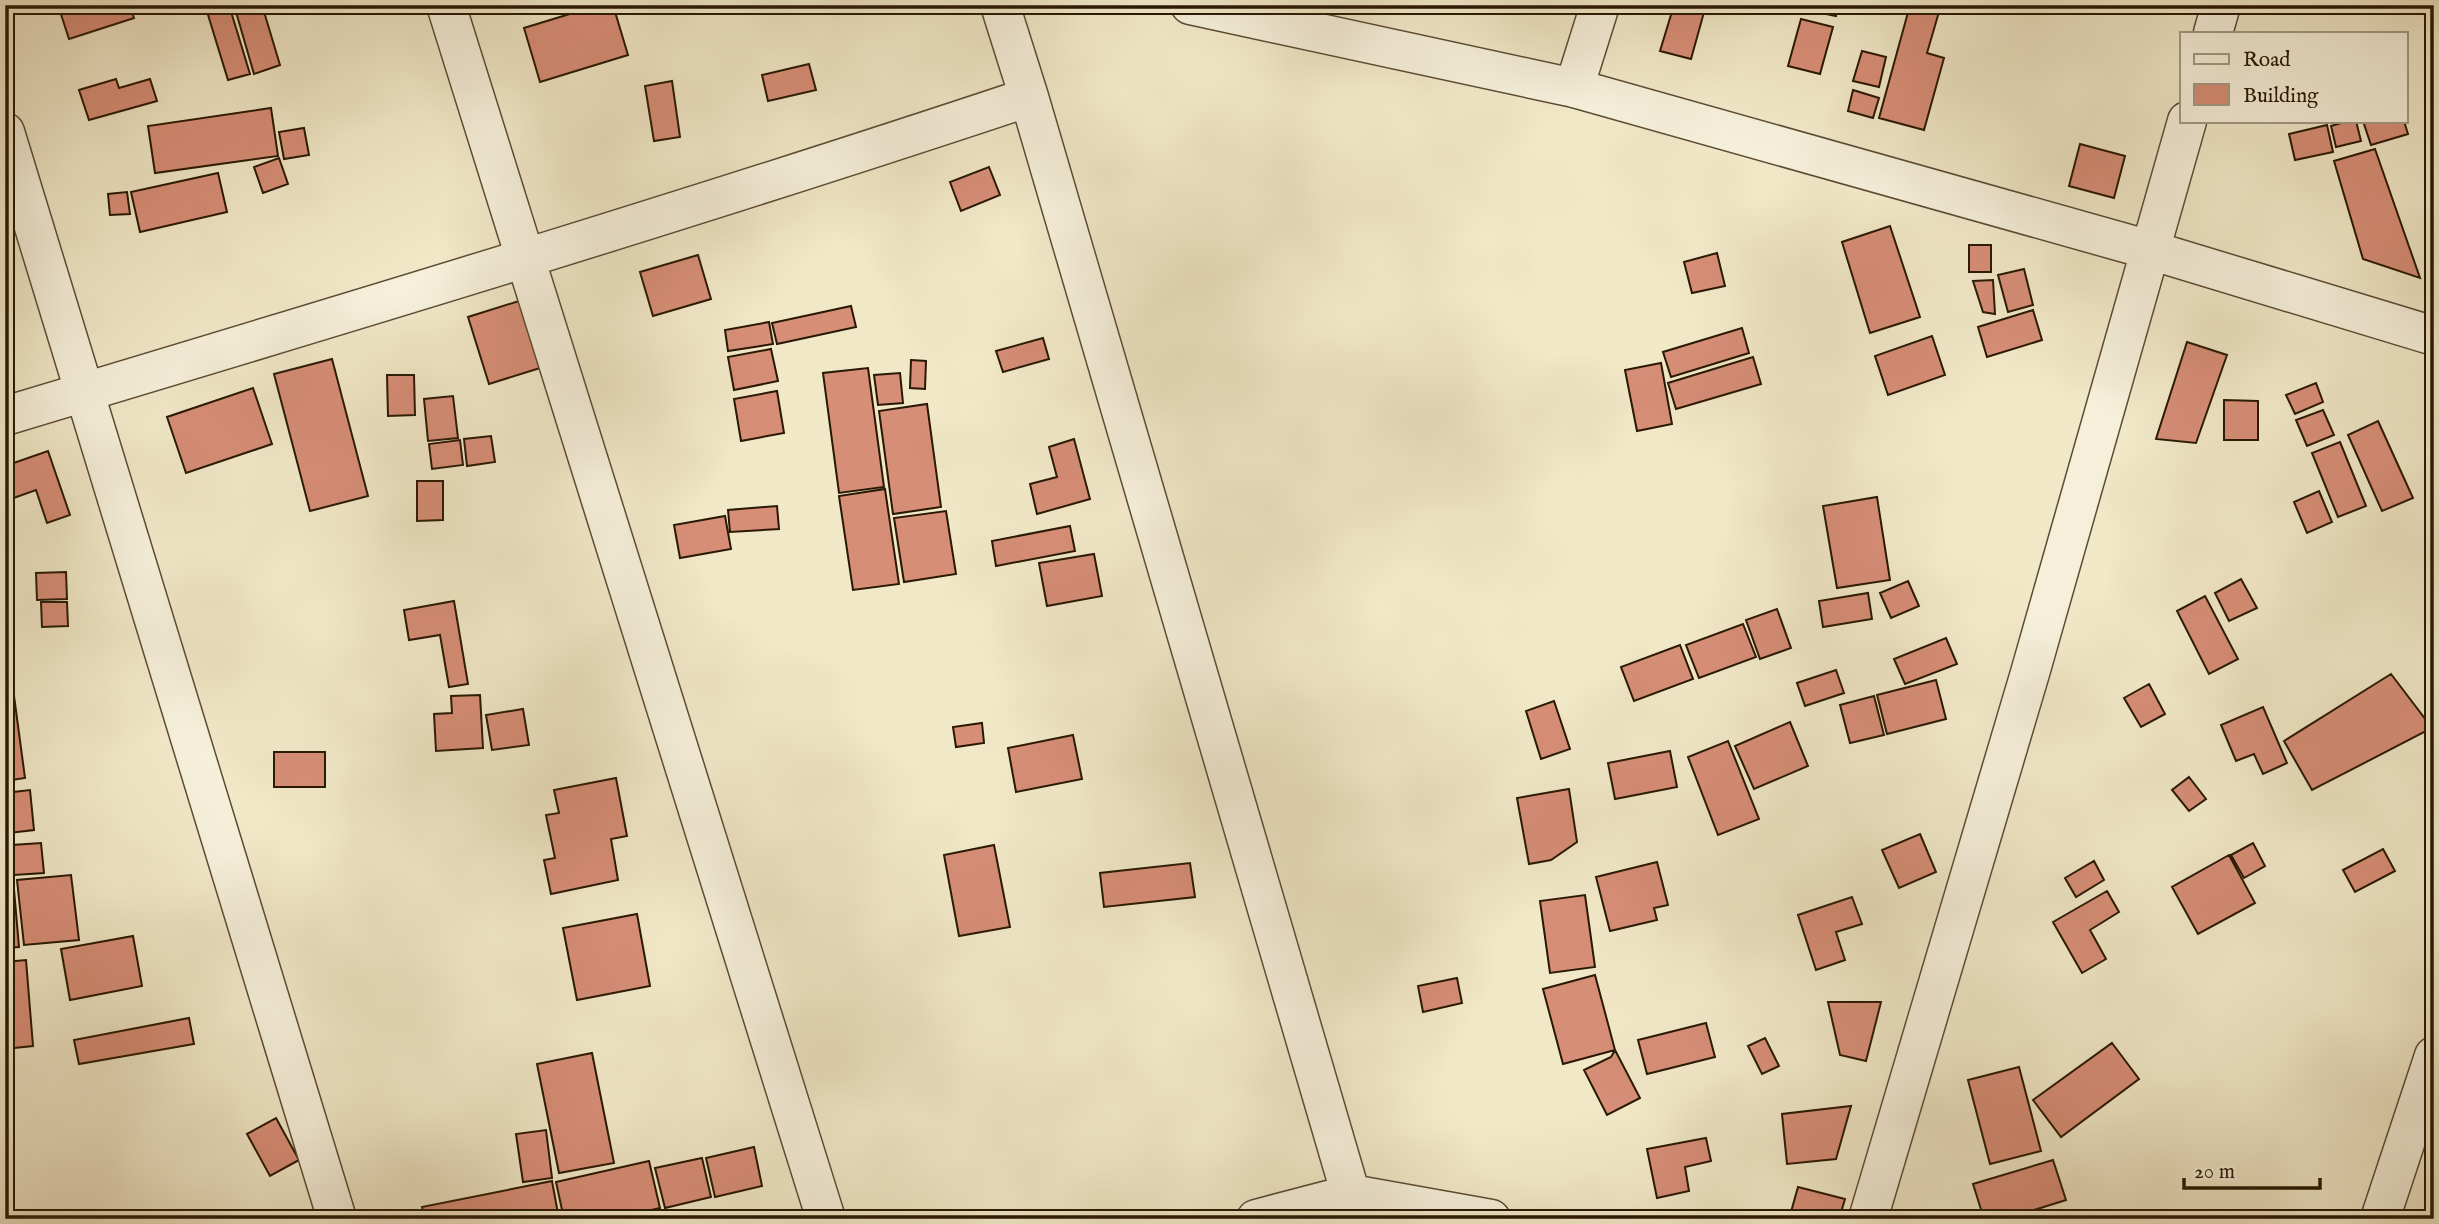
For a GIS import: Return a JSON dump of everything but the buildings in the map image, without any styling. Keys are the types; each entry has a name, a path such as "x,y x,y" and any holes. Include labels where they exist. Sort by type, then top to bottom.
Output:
{"street":[{"path":"446,5 826,1219"},
{"path":"1000,5 1354,1207"},
{"path":"1190,5 1574,88 2150,250 2434,336"},
{"path":"1574,88 1600,5"},
{"path":"2213,32 2221,5"},
{"path":"5,416 526,259 1029,97"},
{"path":"1868,1219 2026,687 2187,122"},
{"path":"5,132 337,1219"},
{"path":"2380,1219 2434,1056"},
{"path":"1256,1219 1354,1207 1492,1219"}]}
